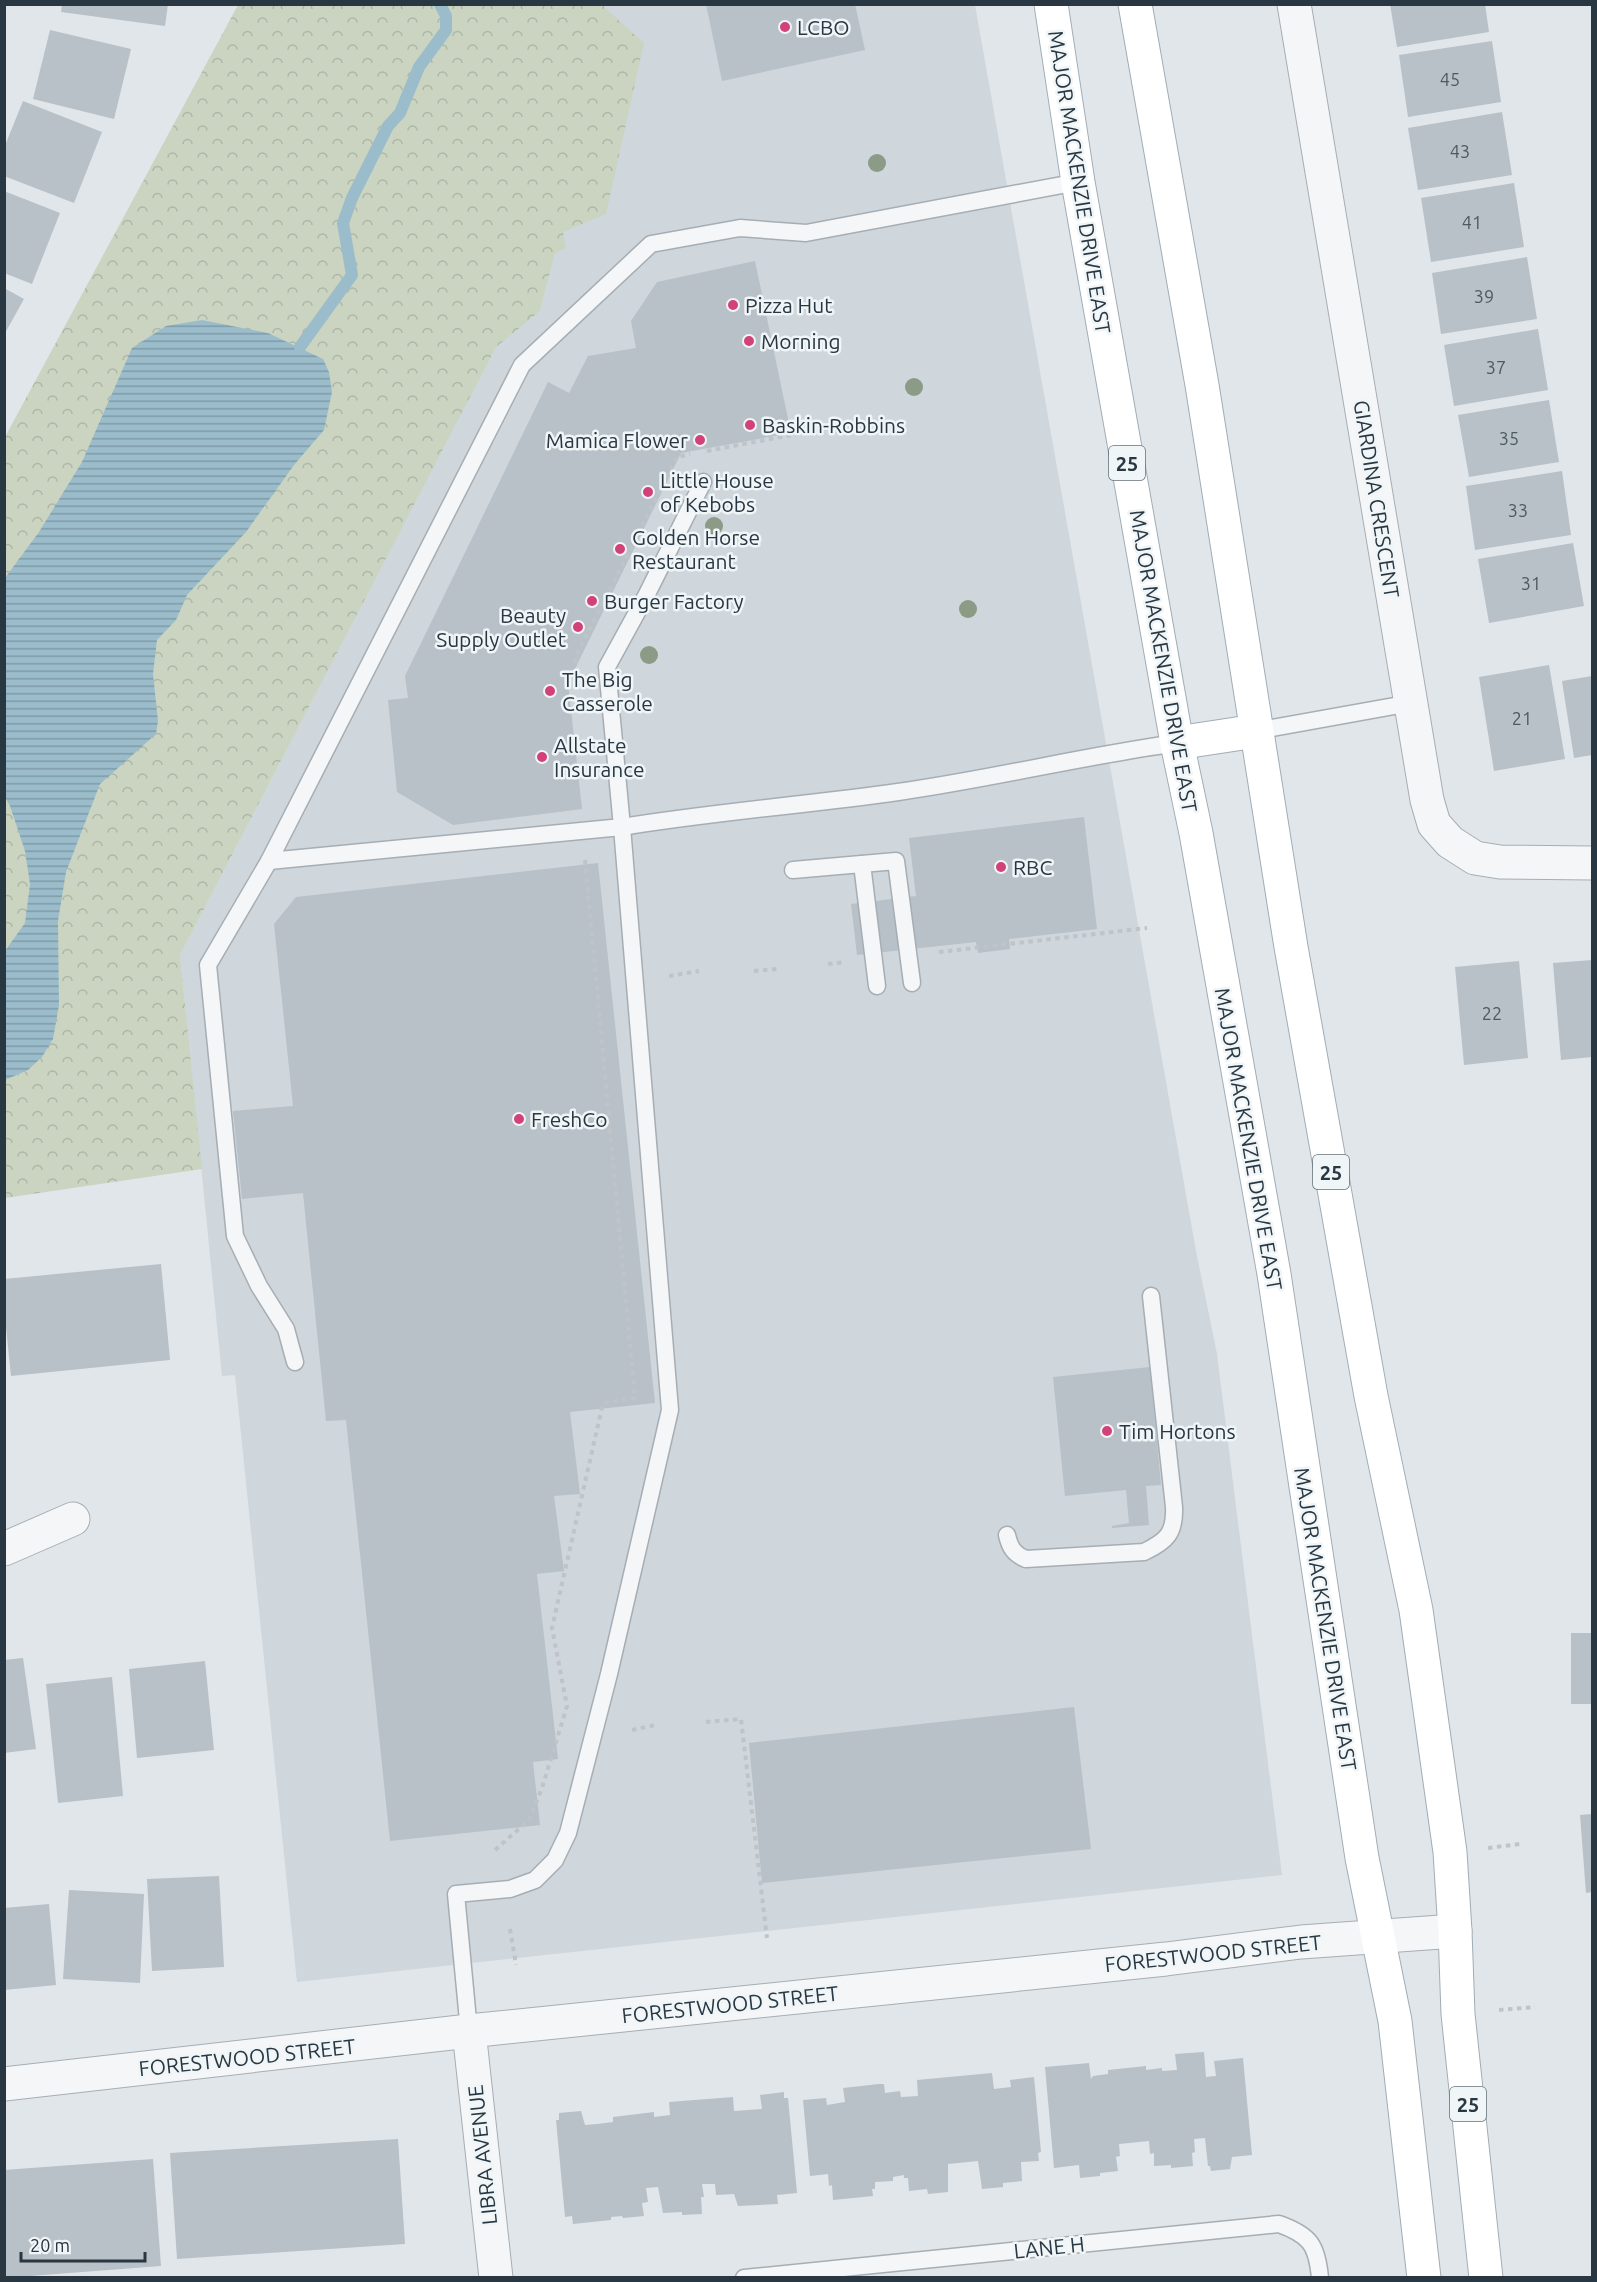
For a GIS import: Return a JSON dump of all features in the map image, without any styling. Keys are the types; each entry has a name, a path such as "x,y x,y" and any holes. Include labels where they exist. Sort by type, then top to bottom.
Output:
{"main road":[{"name":"MAJOR MACKENZIE DRIVE EAST","path":"1051,4 1078,182 1272,1263 1362,1858 1395,2021 1424,2277"},
{"name":"25","path":"1135,4 1202,385 1293,958 1371,1396 1416,1610 1450,1852 1458,2014 1486,2277"},
{"path":"1177,743 1256,731"}],"street":[{"name":"GIARDINA CRESCENT","path":"1294,4 1411,703 1434,824 1450,842 1475,858 1500,862 1593,863"},
{"path":"4,1549 73,1520"},
{"name":"FORESTWOOD STREET","path":"4,2084 469,2031 1166,1959 1280,1944 1455,1931"},
{"name":"LIBRA AVENUE","path":"469,2031 496,2277"}],"lane":[{"path":"296,1362 286,1329 260,1286 235,1236 208,965 269,861 522,365 651,244 740,228 806,233 1078,182"},
{"path":"469,2031 456,1894 510,1888 534,1880 555,1860 568,1833 609,1674 670,1410 607,667 647,594 703,482"},
{"path":"1256,731 1411,703"},
{"path":"269,861 622,826 899,792 1177,743"},
{"path":"793,870 896,861 912,983"},
{"path":"862,864 877,986"},
{"path":"1007,1535 1010,1546 1017,1555 1026,1559 1144,1552 1161,1544 1169,1535 1175,1522 1174,1507 1151,1296"},
{"name":"LANE H","path":"744,2277 1279,2224 1308,2237 1318,2256 1320,2277"}],"path":[{"path":"495,1850 529,1820 542,1788 567,1706 552,1628 603,1403 635,1398 584,860 593,860"},
{"path":"929,953 1147,928"},
{"path":"754,971 777,969"},
{"path":"669,976 699,971"},
{"path":"706,1722 741,1719 767,1938"},
{"path":"632,1730 656,1725"},
{"path":"1478,1849 1520,1844"},
{"path":"510,1929 516,1965"},
{"path":"1498,2010 1535,2007"}],"shaded area":[{"path":"604,5 975,5 1196,1251 1217,1354 1282,1875 297,1982 235,1375 222,1376 180,955 496,346 540,311 555,252 563,232"}],"green space":[{"path":"238,5 604,5 644,43 606,214 563,232 566,248 555,253 540,311 496,347 180,955 202,1169 5,1198 5,437"}],"water":[{"path":"202,320 268,333 323,359 329,372 332,392 324,430 294,465 246,532 187,595 176,620 157,640 153,674 158,721 156,734 100,784 66,872 58,921 59,1005 53,1039 42,1057 28,1070 5,1080 5,951 25,923 30,884 25,851 5,797 5,578 39,532 82,462 132,348 166,326"}],"building":[{"path":"62,4 168,4 165,26 61,12"},
{"name":"LCBO","path":"706,4 855,4 865,50 722,81"},
{"path":"1390,4 1485,4 1489,32 1397,47"},
{"path":"50,30 131,49 114,119 33,99"},
{"path":"1492,41 1501,102 1408,117 1399,55"},
{"path":"23,101 102,132 74,203 4,176 4,148"},
{"path":"1502,112 1512,175 1418,190 1408,128"},
{"path":"1514,183 1524,247 1431,262 1421,198"},
{"path":"4,191 60,213 32,284 4,273"},
{"path":"1527,257 1537,319 1441,334 1432,273"},
{"path":"755,261 791,433 681,453 568,683 582,809 453,825 397,792 388,700 408,698 405,676 548,382 569,393 588,356 636,348 631,321 657,282"},
{"path":"4,288 24,299 4,335"},
{"path":"1538,329 1548,390 1454,406 1444,345"},
{"path":"1549,400 1559,462 1469,477 1458,415"},
{"path":"1562,471 1571,535 1475,550 1466,486"},
{"path":"1573,543 1584,606 1489,623 1478,559"},
{"path":"1549,665 1565,759 1494,771 1479,677"},
{"path":"1592,676 1592,755 1574,758 1562,681"},
{"name":"RBC","path":"1084,817 1097,929 1009,939 1010,949 978,953 976,942 857,955 851,904 916,896 909,838"},
{"path":"598,863 655,1403 570,1412 580,1494 554,1496 564,1571 537,1574 558,1759 533,1762 540,1825 390,1841 346,1420 326,1421 303,1193 242,1199 233,1111 293,1106 274,924 296,897"},
{"path":"1592,960 1592,1057 1561,1060 1553,963"},
{"path":"1519,961 1528,1058 1464,1065 1455,967"},
{"path":"161,1264 170,1360 11,1376 4,1308 4,1279"},
{"name":"Tim Hortons","path":"1150,1367 1161,1485 1146,1486 1149,1525 1112,1528 1112,1526 1129,1523 1126,1490 1065,1496 1053,1377"},
{"path":"1571,1633 1592,1633 1592,1704 1571,1704"},
{"path":"23,1658 36,1749 4,1753 4,1660"},
{"path":"205,1661 214,1750 137,1758 129,1669"},
{"path":"112,1677 123,1796 58,1803 46,1684"},
{"path":"1074,1707 1091,1849 762,1883 749,1743"},
{"path":"1592,1814 1592,1892 1586,1893 1580,1815"},
{"path":"219,1876 224,1967 152,1971 147,1879"},
{"path":"69,1890 144,1894 140,1983 63,1979"},
{"path":"49,1904 56,1985 4,1990 4,1908"},
{"path":"1204,2052 1206,2077 1216,2076 1214,2061 1243,2058 1252,2155 1232,2157 1230,2169 1211,2171 1208,2166 1205,2138 1194,2139 1193,2166 1171,2168 1171,2165 1154,2166 1154,2153 1150,2154 1149,2141 1119,2144 1120,2156 1116,2157 1118,2171 1080,2178 1079,2165 1054,2168 1045,2067 1089,2063 1091,2079 1093,2076 1108,2074 1108,2070 1146,2066 1146,2070 1162,2068 1162,2071 1177,2070 1175,2054"},
{"path":"992,2073 994,2089 1011,2087 1010,2080 1034,2077 1041,2152 1038,2153 1039,2161 1021,2162 1022,2181 1003,2183 1003,2187 982,2189 978,2161 948,2164 948,2192 928,2194 927,2189 909,2191 908,2178 904,2178 904,2175 893,2177 893,2181 875,2182 875,2189 872,2189 873,2196 833,2200 832,2185 829,2186 828,2174 810,2176 803,2100 826,2098 827,2105 845,2102 843,2088 879,2084 884,2084 885,2093 900,2091 901,2097 918,2096 917,2080"},
{"path":"784,2092 784,2098 788,2098 797,2193 777,2195 778,2204 738,2206 734,2194 716,2195 715,2184 702,2184 704,2197 701,2197 702,2214 663,2213 658,2187 646,2188 648,2202 642,2203 644,2216 611,2217 611,2220 573,2224 572,2216 565,2217 556,2120 559,2120 559,2113 581,2111 585,2125 597,2124 613,2122 613,2117 654,2112 654,2117 670,2115 669,2102 733,2097 734,2111 762,2109 760,2095"},
{"path":"398,2139 405,2244 177,2259 170,2153"},
{"path":"153,2159 161,2266 4,2278 4,2170"}],"waterway":[{"path":"300,347 352,275 343,223 352,198 388,126 400,113 419,67 446,30 446,16 440,4"}],"place":[{"name":"LCBO","path":"785,27"},
{"name":"Pizza Hut","path":"733,305"},
{"name":"Morning","path":"749,341"},
{"name":"Baskin-Robbins","path":"750,425"},
{"name":"Mamica Flower","path":"700,440"},
{"name":"Little House of Kebobs","path":"648,492"},
{"name":"Golden Horse Restaurant","path":"620,549"},
{"name":"Burger Factory","path":"592,601"},
{"name":"Beauty Supply Outlet","path":"578,627"},
{"name":"The Big Casserole","path":"550,691"},
{"name":"Allstate Insurance","path":"542,757"},
{"name":"RBC","path":"1001,867"},
{"name":"FreshCo","path":"519,1119"},
{"name":"Tim Hortons","path":"1107,1431"}]}
